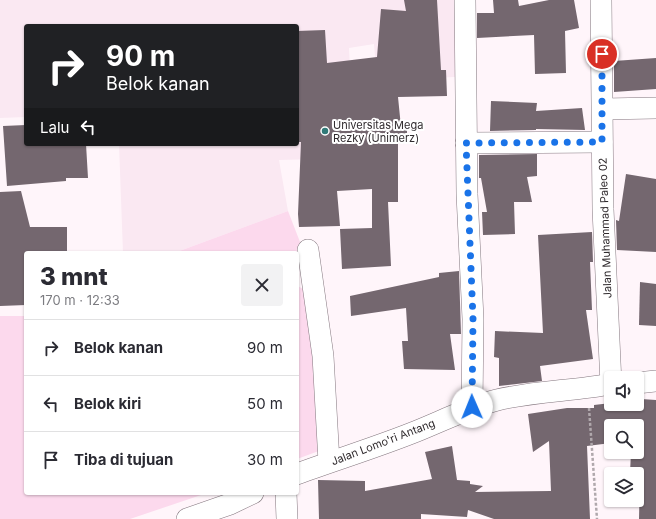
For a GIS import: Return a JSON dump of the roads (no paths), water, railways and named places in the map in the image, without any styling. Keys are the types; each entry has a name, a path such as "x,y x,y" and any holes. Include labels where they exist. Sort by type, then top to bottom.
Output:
{"street":[{"path":"465,0 466,143 473,319 472,407"},
{"name":"Jalan Muhammad Paleo 02","path":"601,0 603,109 602,142 611,371"},
{"path":"603,109 656,108"},
{"path":"466,143 602,142"},
{"path":"308,250 323,356 329,462"},
{"path":"644,382 656,381"},
{"name":"Jalan Lomo'ri Antang","path":"299,473 412,433 472,407 497,400 539,393 588,389 604,386"},
{"path":"187,519 248,495"},
{"path":"286,495 287,519"}],"place":[{"name":"Universitas Mega Rezky (Unimerz)","path":"325,131"}]}
